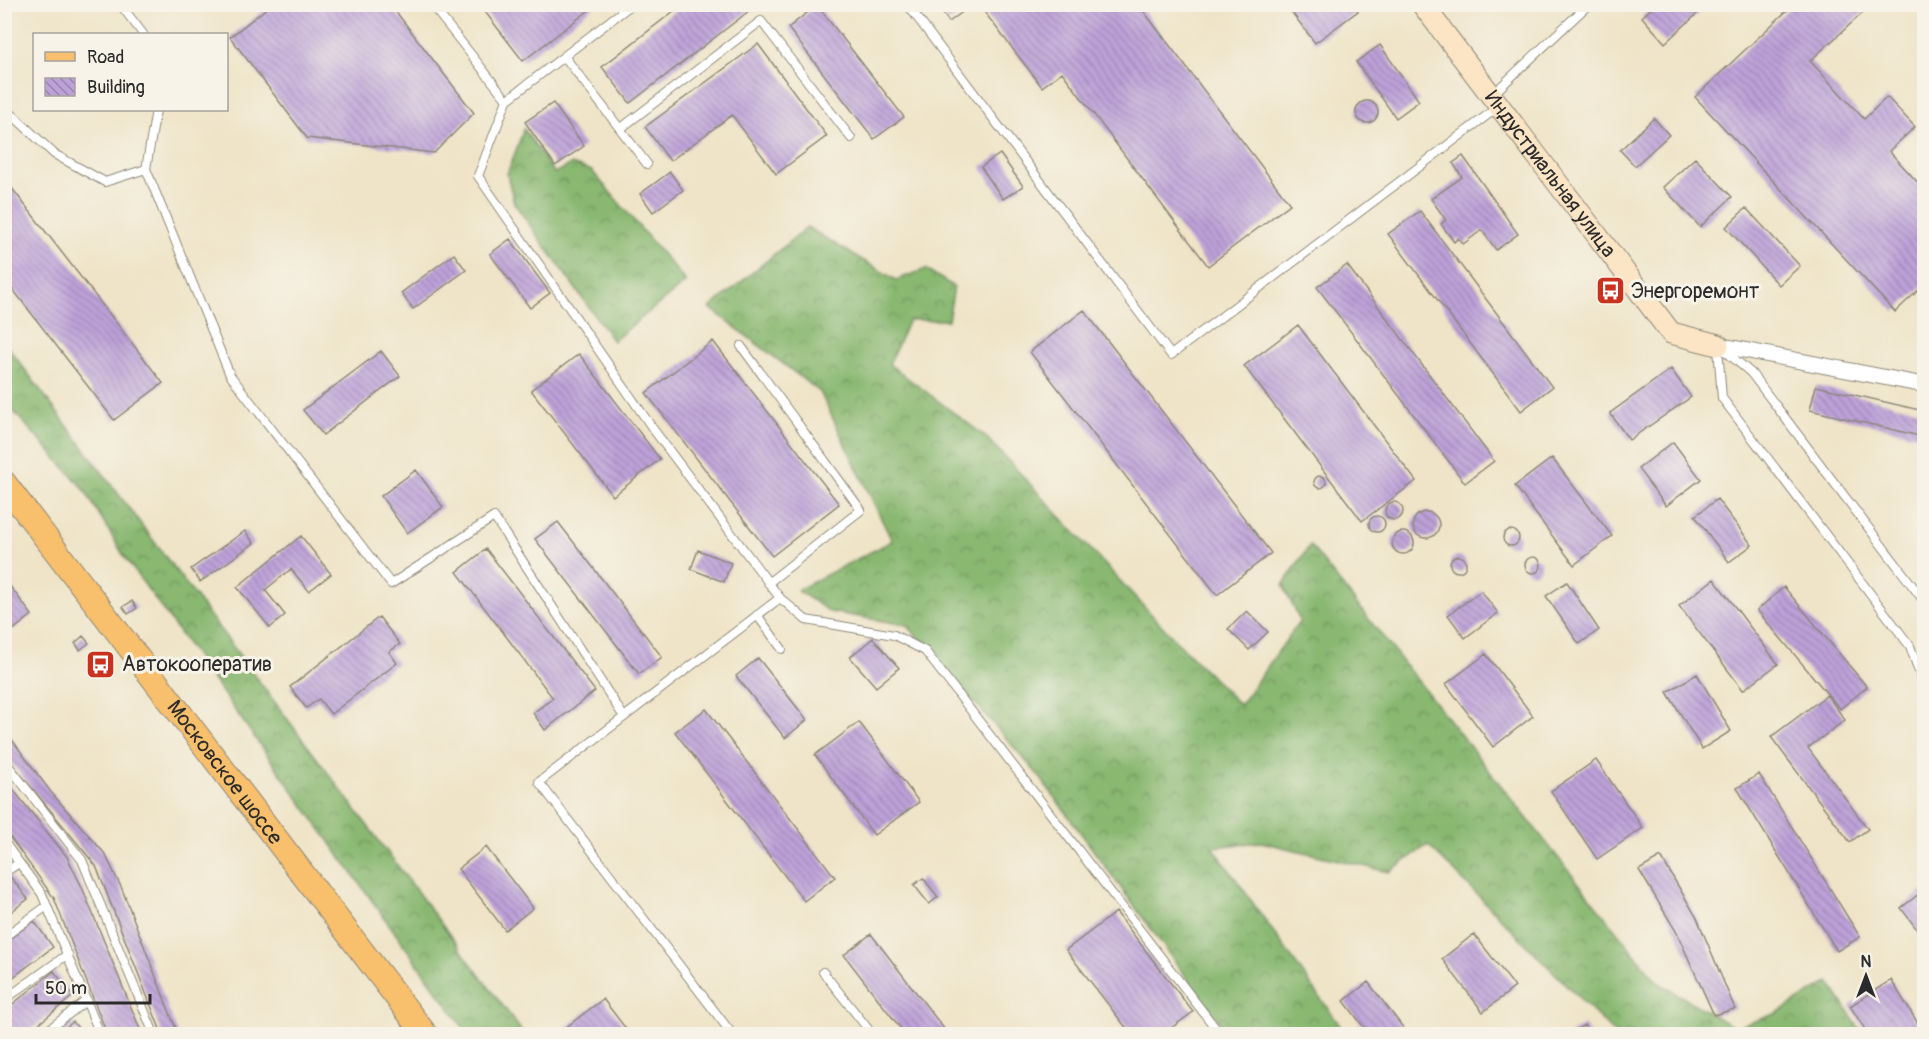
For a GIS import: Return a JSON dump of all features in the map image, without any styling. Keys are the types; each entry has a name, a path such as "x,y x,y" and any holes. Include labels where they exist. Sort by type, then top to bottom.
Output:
{"main road":[{"name":"Московское шоссе","path":"4,483 425,1035"},
{"name":"Московское шоссе","path":"4,509 404,1035"}],"street":[{"name":"Индустриальная улица","path":"1422,4 1671,333 1718,345"},
{"path":"1718,345 1924,384"}],"lane":[{"path":"120,4 142,33"},
{"path":"431,4 507,100"},
{"path":"632,4 507,100 478,176 653,429 780,598 806,620 894,635 925,651 1220,1035"},
{"path":"907,4 1171,355 1495,101 1589,4"},
{"path":"620,129 761,21 851,138"},
{"path":"564,56 647,164"},
{"path":"4,107 54,154 105,182 146,169"},
{"path":"156,111 146,169 230,375 391,584 494,517 624,717"},
{"path":"1718,345 1751,373 1924,601"},
{"path":"1718,345 1722,398 1910,646 1924,686"},
{"path":"741,346 861,510 768,583"},
{"path":"1917,591 1924,586"},
{"path":"732,1035 539,782 780,598"},
{"path":"757,615 782,649"},
{"path":"4,760 82,860 153,1035"},
{"path":"4,778 13,771"},
{"path":"4,843 42,894 100,1035"},
{"path":"4,873 19,863"},
{"path":"4,937 47,906"},
{"path":"4,1000 68,954"},
{"path":"823,972 872,1035"},
{"path":"43,1035 87,1000"}],"green space":[{"path":"524,129 554,173 572,164 592,171 686,282 613,341 514,203 507,174"},
{"path":"807,227 896,280 926,269 954,287 948,320 909,320 889,364 986,437 1178,643 1240,705 1300,621 1283,585 1310,545 1657,982 1735,1028 1775,1014 1829,982 1863,1034 1615,1034 1428,845 1389,872 1261,842 1213,847 1346,1034 1228,1034 1039,776 907,625 830,612 797,590 892,541 820,392 710,308"},
{"path":"4,344 524,1034 468,1034 124,556 84,489 5,402"}],"building":[{"path":"272,4 390,4 474,113 434,153 307,138 230,37"},
{"path":"479,4 597,4 523,61"},
{"path":"683,4 758,4 630,103 602,67"},
{"path":"936,4 973,4 949,22"},
{"path":"1289,4 1353,4 1358,11 1315,43 1287,6"},
{"path":"1656,4 1708,4 1665,43 1642,17"},
{"path":"1794,4 1863,4 1867,9 1810,61 1864,119 1887,97 1915,127 1889,151 1922,187 1924,184 1924,285 1895,312 1695,97"},
{"path":"817,5 904,117 874,139 788,28"},
{"path":"979,5 1139,5 1290,204 1208,266 1062,72 1042,87"},
{"path":"758,44 827,136 776,174 732,115 670,161 645,127"},
{"path":"1380,45 1419,101 1396,118 1356,62"},
{"path":"1367,101 1375,104 1378,112 1375,120 1367,123 1359,120 1356,112 1359,104"},
{"path":"553,103 584,146 555,166 525,122"},
{"path":"1654,118 1669,135 1635,166 1620,150"},
{"path":"1000,154 1023,186 1003,199 981,167"},
{"path":"1463,156 1518,234 1496,250 1482,230 1463,244 1458,238 1454,242 1441,224 1446,220 1431,199 1462,177 1453,163"},
{"path":"1695,158 1732,197 1700,227 1663,187"},
{"path":"670,172 683,190 653,212 640,194"},
{"path":"4,178 163,383 114,420 4,278"},
{"path":"1746,208 1800,266 1779,285 1726,227"},
{"path":"1420,211 1552,387 1521,411 1388,234"},
{"path":"510,239 550,293 530,308 490,254"},
{"path":"454,254 466,270 413,309 401,293"},
{"path":"1347,265 1494,461 1465,483 1317,287"},
{"path":"1084,310 1271,553 1217,595 1030,352"},
{"path":"1298,325 1416,481 1362,521 1244,366"},
{"path":"713,341 839,504 772,556 646,393"},
{"path":"381,351 400,376 323,435 303,410"},
{"path":"579,354 660,459 613,496 531,390"},
{"path":"1671,369 1691,397 1629,440 1610,413"},
{"path":"1816,386 1924,411 1924,437 1810,410"},
{"path":"1673,442 1701,479 1666,506 1638,469"},
{"path":"1552,458 1612,536 1574,565 1515,486"},
{"path":"416,470 443,507 407,533 381,496"},
{"path":"1322,476 1326,482 1322,488 1318,488 1314,480"},
{"path":"1717,499 1752,545 1729,562 1695,516"},
{"path":"1394,502 1400,505 1403,511 1400,517 1394,520 1388,517 1385,511 1388,505"},
{"path":"1426,512 1435,516 1439,525 1435,534 1426,538 1417,534 1413,525 1417,516"},
{"path":"1377,516 1383,518 1385,524 1383,530 1377,532 1371,530 1369,524 1371,518"},
{"path":"558,522 662,657 639,674 535,539"},
{"path":"1511,530 1519,538 1511,546 1503,538"},
{"path":"245,531 254,543 200,582 191,569"},
{"path":"1399,532 1407,532 1414,539 1414,547 1407,554 1399,554 1392,547 1392,539"},
{"path":"301,536 331,574 309,591 291,569 265,590 285,615 270,628 237,587"},
{"path":"486,549 595,691 545,730 533,713 553,698 457,572"},
{"path":"698,550 731,563 724,582 691,569"},
{"path":"1455,556 1461,556 1466,564 1464,570 1455,572 1450,567 1450,561"},
{"path":"1533,557 1539,559 1541,565 1539,571 1533,573 1527,571 1525,565 1527,559"},
{"path":"1714,579 1778,664 1743,690 1679,606"},
{"path":"6,581 32,615 13,630 4,619"},
{"path":"1567,582 1599,630 1579,644 1546,596"},
{"path":"1784,587 1867,687 1840,709 1757,610"},
{"path":"1481,591 1498,613 1465,638 1448,615"},
{"path":"132,601 137,608 128,614 123,607"},
{"path":"1247,611 1268,632 1249,650 1228,629"},
{"path":"379,617 400,644 389,652 397,663 331,714 319,699 306,708 290,687"},
{"path":"83,636 89,643 80,650 75,643"},
{"path":"873,638 899,668 876,687 850,657"},
{"path":"1486,654 1533,716 1493,747 1446,684"},
{"path":"758,658 807,720 785,738 736,676"},
{"path":"1697,674 1731,731 1702,749 1667,692"},
{"path":"1827,695 1845,720 1808,748 1868,829 1850,842 1771,737"},
{"path":"706,709 835,877 804,901 675,732"},
{"path":"859,722 919,802 874,835 815,755"},
{"path":"4,729 50,791 105,854 122,889 178,1034 162,1034 96,866 4,754"},
{"path":"1596,760 1643,828 1597,859 1551,791"},
{"path":"1759,774 1860,937 1837,951 1737,788"},
{"path":"7,782 67,857 81,885 142,1034 107,1034 54,898 4,829 4,784"},
{"path":"486,847 533,908 505,930 458,869"},
{"path":"1661,857 1697,918 1735,1009 1714,1015 1676,931 1639,870"},
{"path":"9,875 28,899 4,917 4,879"},
{"path":"923,878 938,897 929,904 914,885"},
{"path":"1924,890 1924,939 1901,908"},
{"path":"1116,912 1193,1012 1163,1034 1131,1034 1066,950"},
{"path":"34,921 53,947 4,984 4,943"},
{"path":"871,934 948,1034 905,1034 844,955"},
{"path":"1474,934 1515,987 1483,1012 1442,959"},
{"path":"54,971 73,996 26,1034 4,1034 4,1011"},
{"path":"1891,980 1924,1034 1868,1034 1850,1006"},
{"path":"1368,982 1408,1034 1369,1034 1344,1001"},
{"path":"603,999 630,1034 570,1034 565,1028"},
{"path":"73,1022 83,1034 57,1034"},
{"path":"1584,1025 1590,1034 1569,1034"}],"place":[{"name":"Энергоремонт","path":"1610,291"},
{"name":"Автокооператив","path":"101,664"}]}
